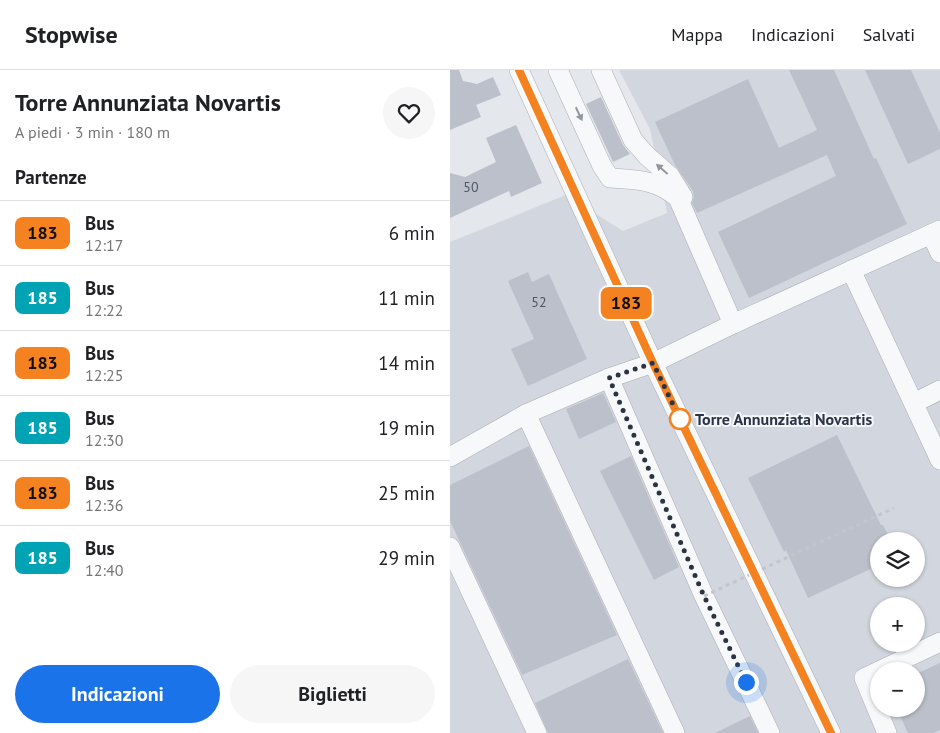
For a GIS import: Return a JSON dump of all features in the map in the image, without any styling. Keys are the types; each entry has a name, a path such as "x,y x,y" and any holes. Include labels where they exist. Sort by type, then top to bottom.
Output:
{"street":[{"path":"519,70 653,363 831,733"},
{"path":"558,70 602,166 610,178 644,181 666,188 678,198 737,322"},
{"path":"601,70 633,140 647,156 670,176 695,217 737,322"},
{"path":"450,457 526,414 609,378 653,363 737,322 936,232 940,253"},
{"path":"852,270 940,460"},
{"path":"609,378 704,596 770,733"},
{"path":"914,403 940,390"},
{"path":"526,414 675,733"},
{"path":"450,547 537,733"},
{"path":"887,733 864,678 940,642"}],"path":[{"path":"704,596 894,508"}],"shaded area":[{"path":"619,70 940,70 940,733 450,733 450,242 566,195 623,231 667,213 650,129"}],"building":[{"path":"450,70 459,70 463,81 477,84 493,77 501,95 476,105 481,117 450,130"},
{"path":"789,70 834,70 874,159 876,158 907,224 749,298 718,232 836,176 827,155 697,213 692,203 693,191 675,165 655,122 748,79 779,148 817,130"},
{"path":"865,70 911,70 940,133 940,149 908,164"},
{"path":"601,97 623,145 630,154 613,162 586,104"},
{"path":"516,125 542,183 511,197 509,191 450,218 450,173 465,177 496,162 486,138"},
{"path":"528,272 532,282 549,274 587,359 528,386 511,349 534,339 508,281"},
{"path":"603,393 616,422 579,439 566,409"},
{"path":"837,435 881,525 883,525 886,532 870,532 870,569 808,598 786,550 784,552 748,478"},
{"path":"529,446 617,635 522,675 450,521 450,485"},
{"path":"631,456 679,567 654,580 600,471"},
{"path":"628,659 663,733 548,733 535,703"},
{"path":"940,663 940,730 933,733 908,733 901,717 925,717 925,670"},
{"path":"750,716 758,733 715,733"}],"bus line":[{"name":"183","path":"519,70 653,363 831,733"}],"place":[{"name":"Torre Annunziata Novartis","path":"680,419"}],"route":[{"path":"680,419 653,363 609,378 704,596 746,682"}]}
